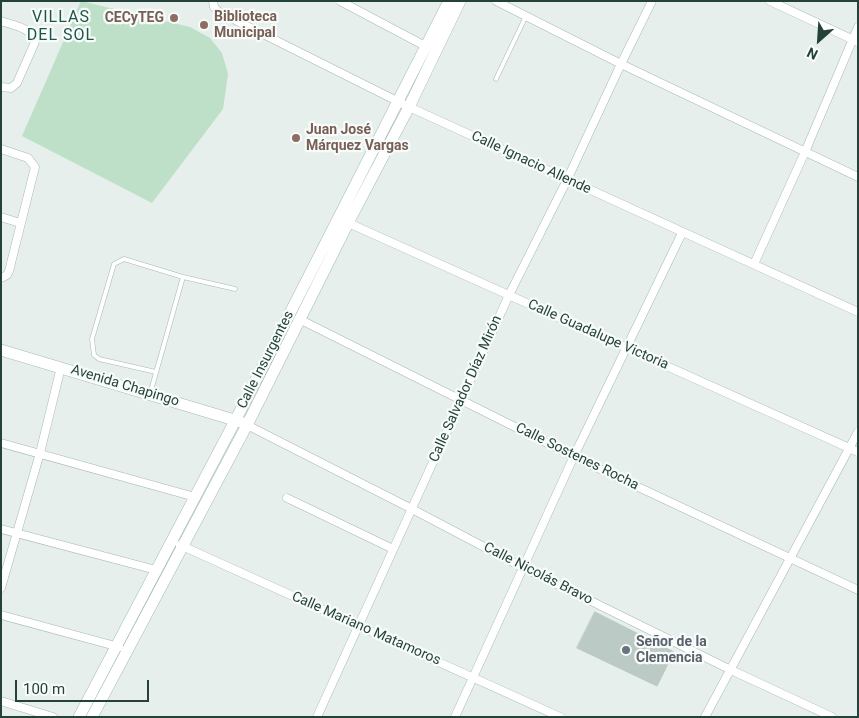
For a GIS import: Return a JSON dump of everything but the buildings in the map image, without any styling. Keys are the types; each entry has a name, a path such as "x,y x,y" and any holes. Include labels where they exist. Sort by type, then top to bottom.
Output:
{"main road":[{"name":"Calle Insurgentes","path":"403,104 449,1"},
{"name":"Calle Insurgentes","path":"92,717 156,570 403,104 460,1"},
{"name":"Calle Insurgentes","path":"79,717 183,546 247,425 299,319 343,220"},
{"name":"Avenida Chapingo","path":"1,350 236,420 247,425"}],"street":[{"name":"Calle Ignacio Allende","path":"213,1 214,7 219,12 403,104 858,312"},
{"path":"340,1 427,47"},
{"path":"496,1 621,64 858,177"},
{"name":"Calle Salvador Díaz Mirón","path":"317,717 509,295 567,180 652,1"},
{"path":"770,1 855,40"},
{"path":"1,21 26,30 32,35 35,42 17,83 14,87 2,88"},
{"path":"754,264 855,40 858,27"},
{"path":"1,149 28,158 35,167 9,271 7,276 1,278"},
{"path":"1,217 20,223"},
{"name":"Calle Guadalupe Victoria","path":"343,220 854,450"},
{"path":"455,717 574,456 682,233"},
{"name":"Calle Sostenes Rocha","path":"299,319 574,456 858,590"},
{"path":"1,588 40,453 61,367"},
{"name":"Calle Nicolás Bravo","path":"247,425 524,568 730,670 832,717"},
{"path":"705,717 789,558 854,450 858,432"},
{"path":"1,443 195,497"},
{"path":"287,498 394,549"},
{"path":"1,529 156,570"},
{"name":"Calle Mariano Matamoros","path":"172,540 359,627 560,717"},
{"path":"1,615 122,649"},
{"path":"1,701 53,717"}],"lane":[{"path":"496,79 526,16"},
{"path":"156,372 100,359 94,355 92,339 111,269 118,260 124,259 184,277 235,289"},
{"path":"150,394 184,277"}],"green space":[{"path":"81,1 190,27 210,38 222,53 228,74 223,109 152,203 22,136"}],"place":[{"name":"CECyTEG","path":"174,18"},
{"name":"Biblioteca Municipal","path":"204,25"},
{"name":"Juan José Márquez Vargas","path":"296,138"},
{"name":"Señor de la Clemencia","path":"626,650"}],"district":[{"name":"VILLAS DEL SOL","path":"61,27"}]}
